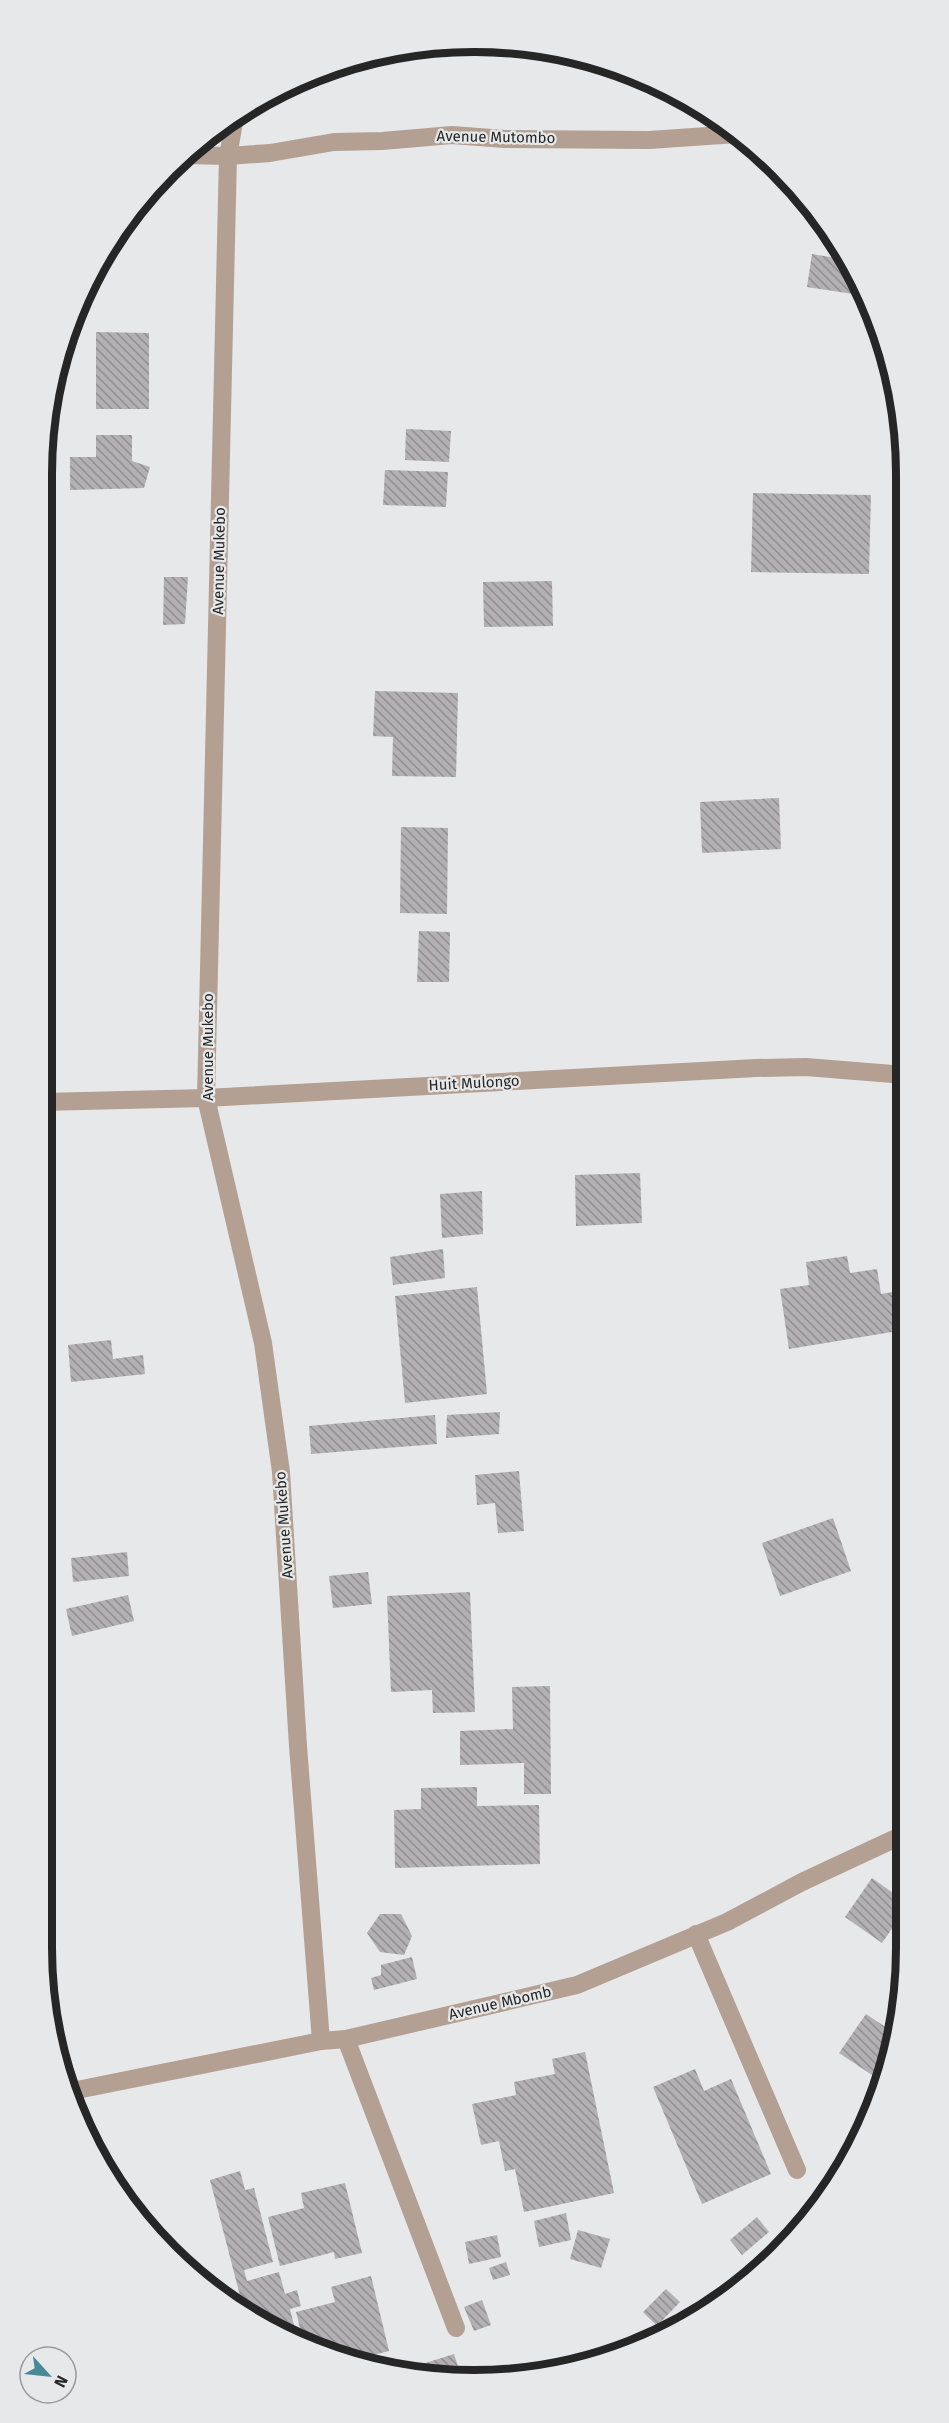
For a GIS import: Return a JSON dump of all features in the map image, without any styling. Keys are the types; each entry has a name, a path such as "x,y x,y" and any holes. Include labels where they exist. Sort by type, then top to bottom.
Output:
{"street":[{"name":"Avenue Mukebo","path":"233,129 228,156 206,1098 263,1343 281,1472 297,1746 321,2041"},
{"name":"Avenue Mutombo","path":"198,155 270,153 334,142 452,135 505,139 649,140 724,135"},
{"name":"Huit Mulongo","path":"52,1102 206,1098 756,1068 806,1067 896,1074"},
{"name":"Avenue Mbomb","path":"77,2090 321,2041 346,2039 577,1985 727,1922 802,1882 896,1838"},
{"path":"696,1934 797,2170"},
{"path":"346,2039 456,2328"}],"building":[{"path":"812,254 836,258 856,294 807,287"},
{"path":"96,332 149,333 149,409 96,409"},
{"path":"406,429 451,431 449,462 405,460"},
{"path":"96,435 132,435 132,461 150,467 144,488 70,490 70,457 96,457"},
{"path":"385,470 448,472 446,507 383,505"},
{"path":"753,493 871,495 869,574 751,572"},
{"path":"164,577 188,577 185,624 163,625"},
{"path":"552,581 553,626 484,627 483,582"},
{"path":"375,691 458,693 456,777 392,776 393,737 373,736"},
{"path":"779,798 781,849 702,853 700,802"},
{"path":"401,827 448,828 447,914 400,913"},
{"path":"419,931 450,932 449,982 417,982"},
{"path":"640,1173 642,1223 576,1226 575,1175"},
{"path":"482,1191 483,1234 442,1238 440,1194"},
{"path":"443,1249 445,1278 393,1285 390,1257"},
{"path":"847,1256 850,1273 877,1269 881,1294 896,1291 896,1331 789,1349 780,1289 809,1285 806,1262"},
{"path":"477,1287 487,1394 405,1403 395,1296"},
{"path":"111,1340 113,1359 143,1355 145,1374 71,1382 68,1345"},
{"path":"500,1412 499,1434 446,1438 447,1415"},
{"path":"435,1415 437,1444 311,1454 309,1426"},
{"path":"519,1471 524,1531 498,1533 495,1503 477,1505 475,1475"},
{"path":"833,1518 851,1571 780,1596 762,1543"},
{"path":"127,1552 129,1576 73,1582 71,1558"},
{"path":"368,1572 372,1604 333,1608 329,1576"},
{"path":"470,1592 475,1712 433,1713 432,1690 391,1692 387,1596"},
{"path":"128,1595 134,1621 72,1636 66,1609"},
{"path":"550,1686 551,1794 524,1794 524,1763 460,1765 460,1731 513,1729 512,1687"},
{"path":"477,1787 477,1806 539,1805 540,1864 395,1868 394,1810 421,1809 421,1788"},
{"path":"872,1878 896,1895 896,1923 882,1943 845,1917"},
{"path":"380,1914 401,1914 412,1936 404,1955 380,1952 367,1933"},
{"path":"412,1957 417,1979 374,1990 371,1978 381,1975 381,1965"},
{"path":"866,2014 888,2029 876,2078 839,2053"},
{"path":"585,2052 614,2193 524,2212 515,2169 505,2171 499,2141 481,2145 472,2104 516,2095 514,2082 555,2074 552,2059"},
{"path":"695,2069 704,2091 731,2079 771,2174 702,2204 653,2087"},
{"path":"240,2171 245,2190 254,2188 273,2262 244,2270 247,2281 279,2272 285,2294 297,2290 301,2306 290,2309 295,2329 263,2314 241,2300 210,2180"},
{"path":"345,2183 362,2253 335,2259 334,2252 280,2266 268,2217 304,2208 301,2193"},
{"path":"566,2213 571,2240 539,2247 534,2221"},
{"path":"757,2217 769,2232 742,2255 730,2240"},
{"path":"578,2230 610,2239 601,2268 570,2259"},
{"path":"497,2235 501,2257 469,2264 465,2242"},
{"path":"506,2262 510,2275 493,2280 489,2268"},
{"path":"371,2276 389,2351 367,2357 301,2333 296,2312 335,2302 331,2287"},
{"path":"666,2289 680,2302 657,2326 643,2312"},
{"path":"482,2300 491,2325 474,2331 464,2307"},
{"path":"694,2304 697,2307 685,2314 683,2315"},
{"path":"454,2354 459,2370 447,2370 415,2366"}]}
